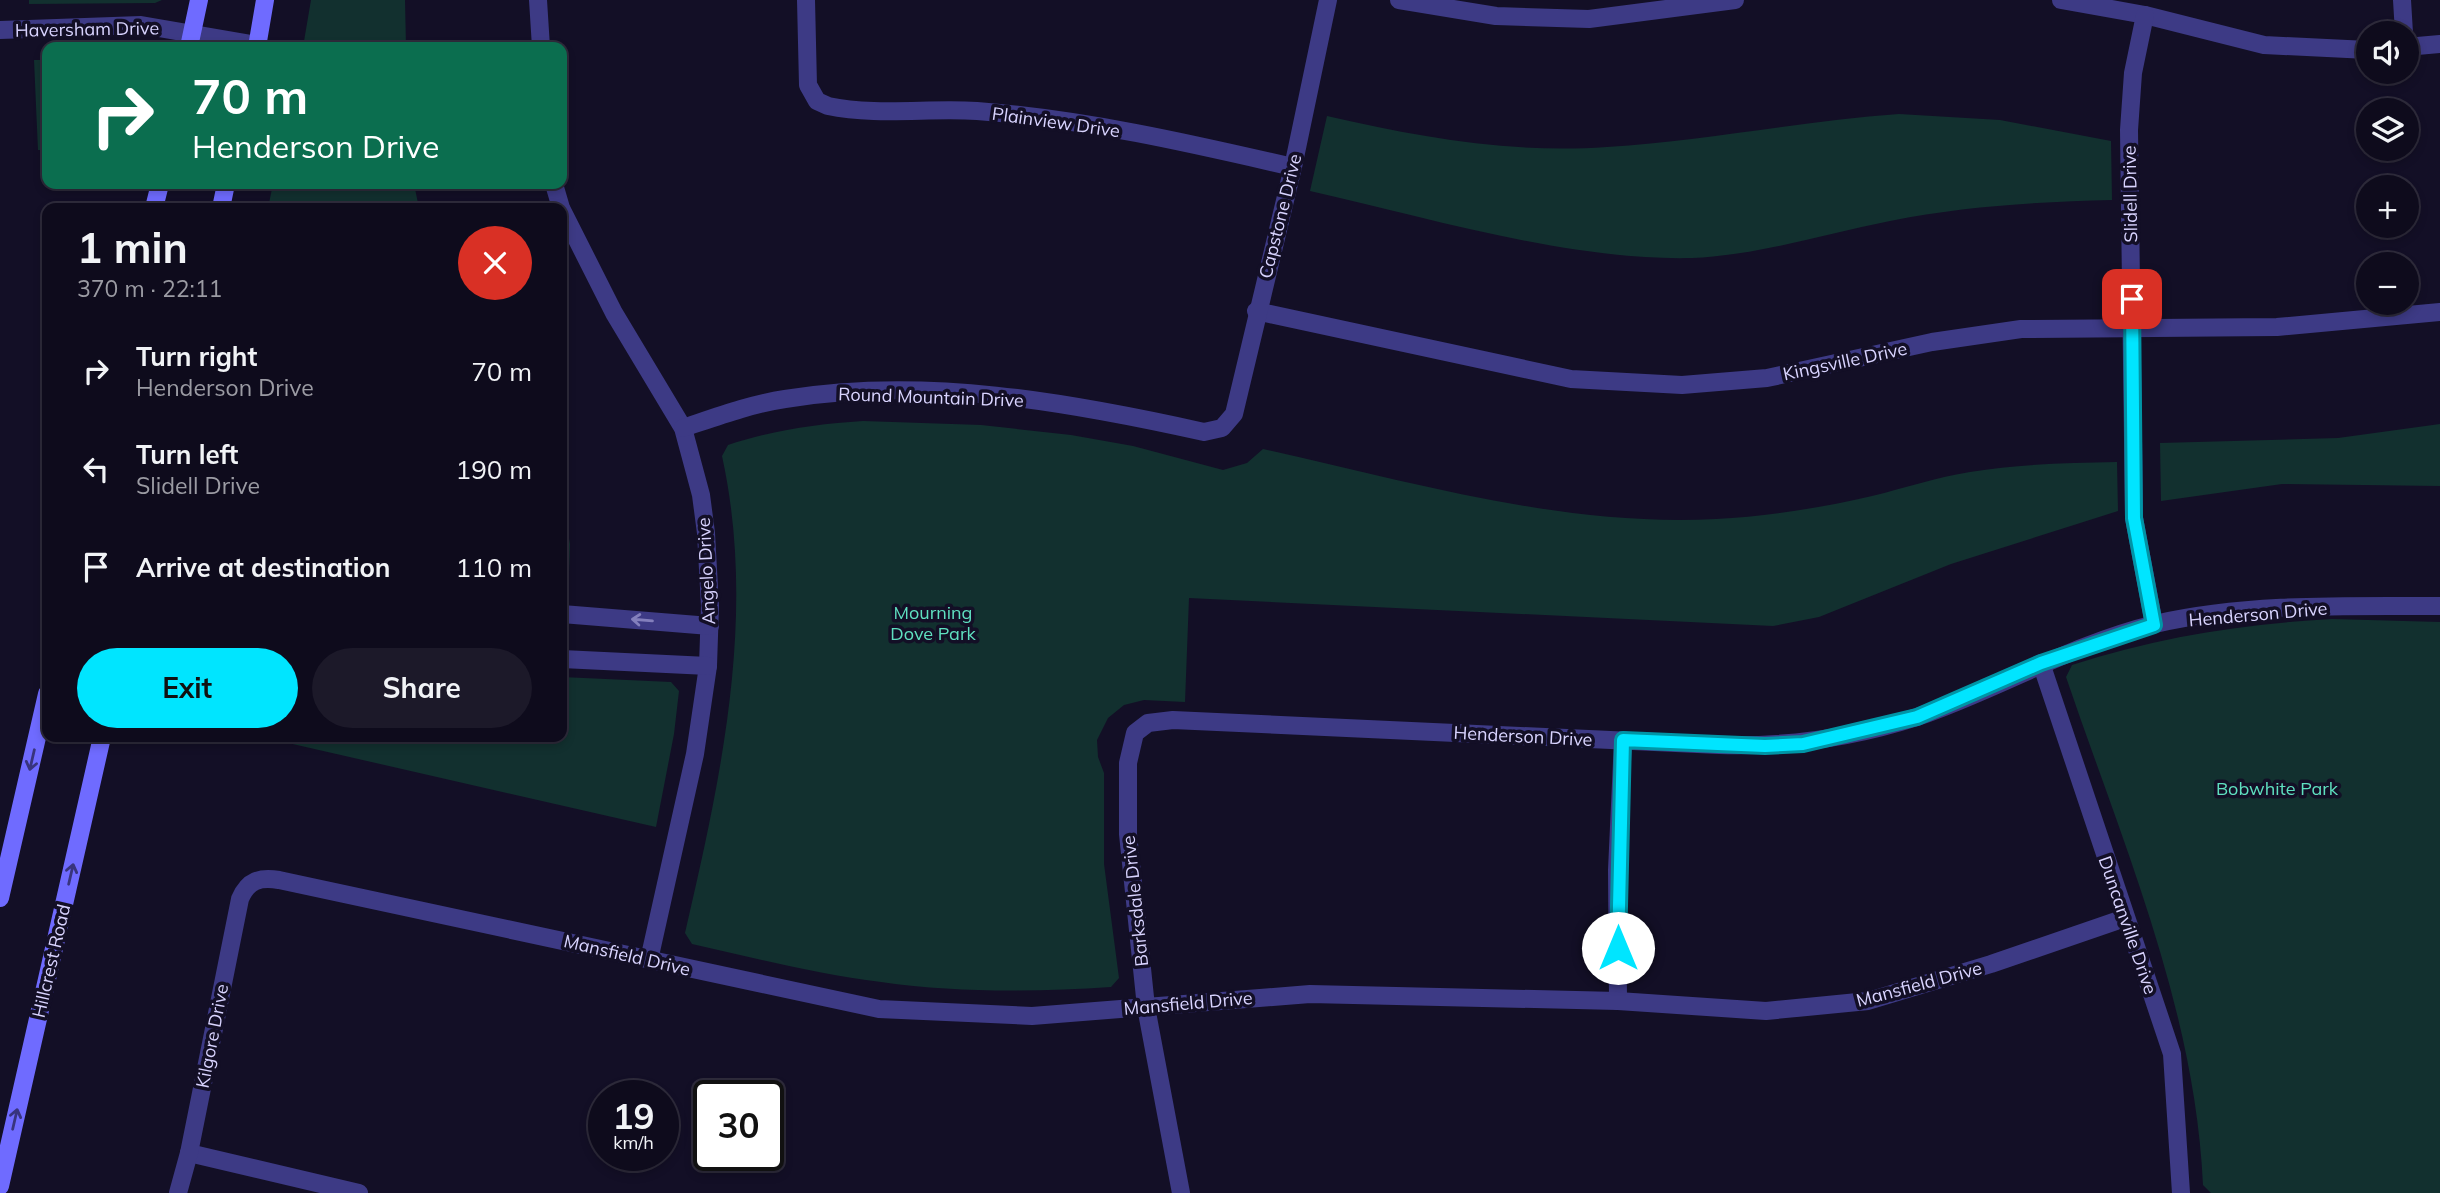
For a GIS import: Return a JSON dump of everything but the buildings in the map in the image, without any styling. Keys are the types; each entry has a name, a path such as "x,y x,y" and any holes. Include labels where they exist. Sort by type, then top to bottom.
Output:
{"main road":[{"path":"191,40 199,0"},
{"path":"258,42 265,0"},
{"path":"0,898 42,716"},
{"name":"Hillcrest Road","path":"0,1186 101,742"}],"street":[{"path":"538,0 541,42"},
{"name":"Plainview Drive","path":"806,0 808,85 817,101 840,108 976,111 1050,119 1205,147 1293,167"},
{"name":"Capstone Drive","path":"1222,428 1234,414 1256,311 1293,167 1328,0"},
{"path":"1399,0 1496,16 1589,19 1735,0"},
{"path":"2061,0 2145,15 2264,45 2356,49"},
{"path":"2402,0 2403,21"},
{"name":"Slidell Drive","path":"2145,15 2133,73 2129,130 2134,518 2154,625"},
{"name":"Haversham Drive","path":"0,30 141,25 191,40 213,42"},
{"path":"2419,46 2440,44"},
{"name":"Angelo Drive","path":"567,221 614,313 683,428 701,495 706,533 710,626 708,666 695,754 649,960"},
{"name":"Kingsville Drive","path":"1256,311 1571,379 1682,385 1767,378 1971,335 2021,329 2277,327 2440,312"},
{"name":"Round Mountain Drive","path":"683,428 782,399 857,391 1022,399 1204,432 1222,428"},
{"name":"Henderson Drive","path":"1135,733 1148,723 1173,720 1765,746 1803,744 1917,717 2041,663 2154,625 2251,611 2327,606 2440,606"},
{"path":"567,614 710,626"},
{"path":"567,659 708,666"},
{"name":"Duncanville Drive","path":"2041,663 2172,1054 2180,1193"},
{"name":"Barksdale Drive","path":"1135,733 1128,763 1126,811 1146,1007 1181,1193"},
{"path":"1618,1000 1618,870 1623,740"},
{"name":"Mansfield Drive","path":"251,882 267,878 279,880 764,987 879,1009 1032,1016 1310,994 1618,1000 1766,1011 1868,1001 1991,964 2125,918"},
{"name":"Kilgore Drive","path":"178,1193 190,1153 240,899 251,882"},
{"path":"190,1153 359,1193"}],"green space":[{"path":"29,0 162,0 155,3 29,4"},
{"path":"311,0 405,0 406,42 304,42"},
{"path":"34,60 42,60 42,150 38,150"},
{"path":"1899,114 2000,120 2111,141 2112,200 1973,208 1890,221 1742,253 1692,258 1598,253 1549,245 1310,191 1327,116 1466,142 1571,149 1680,140"},
{"path":"272,189 415,189 418,203 269,203"},
{"name":"Mourning Dove Park","path":"863,421 981,425 1071,435 1133,446 1223,470 1247,463 1263,449 1488,499 1544,509 1658,520 1716,519 1794,511 1988,469 2117,462 2118,511 1951,564 1819,617 1773,626 1189,598 1185,702 1144,700 1124,705 1108,718 1097,740 1098,757 1104,773 1104,864 1119,978 1111,987 1082,989 1025,991 910,986 857,979 692,944 685,933 722,756 735,636 736,576 732,516 722,456 728,445 762,435"},
{"path":"2440,424 2440,486 2282,484 2161,501 2160,443 2338,438"},
{"path":"567,527 570,544 567,600"},
{"name":"Bobwhite Park","path":"2332,619 2440,622 2440,1193 2211,1193 2203,1185 2197,1119 2171,990 2153,926 2066,677 2072,665 2168,639 2233,628"},
{"path":"567,677 671,682 679,691 674,734 656,827 284,742 567,742"}],"route":[{"path":"1618,948 1623,740 1765,746 1803,744 1917,717 2041,663 2154,625 2134,518 2132,299"}]}
